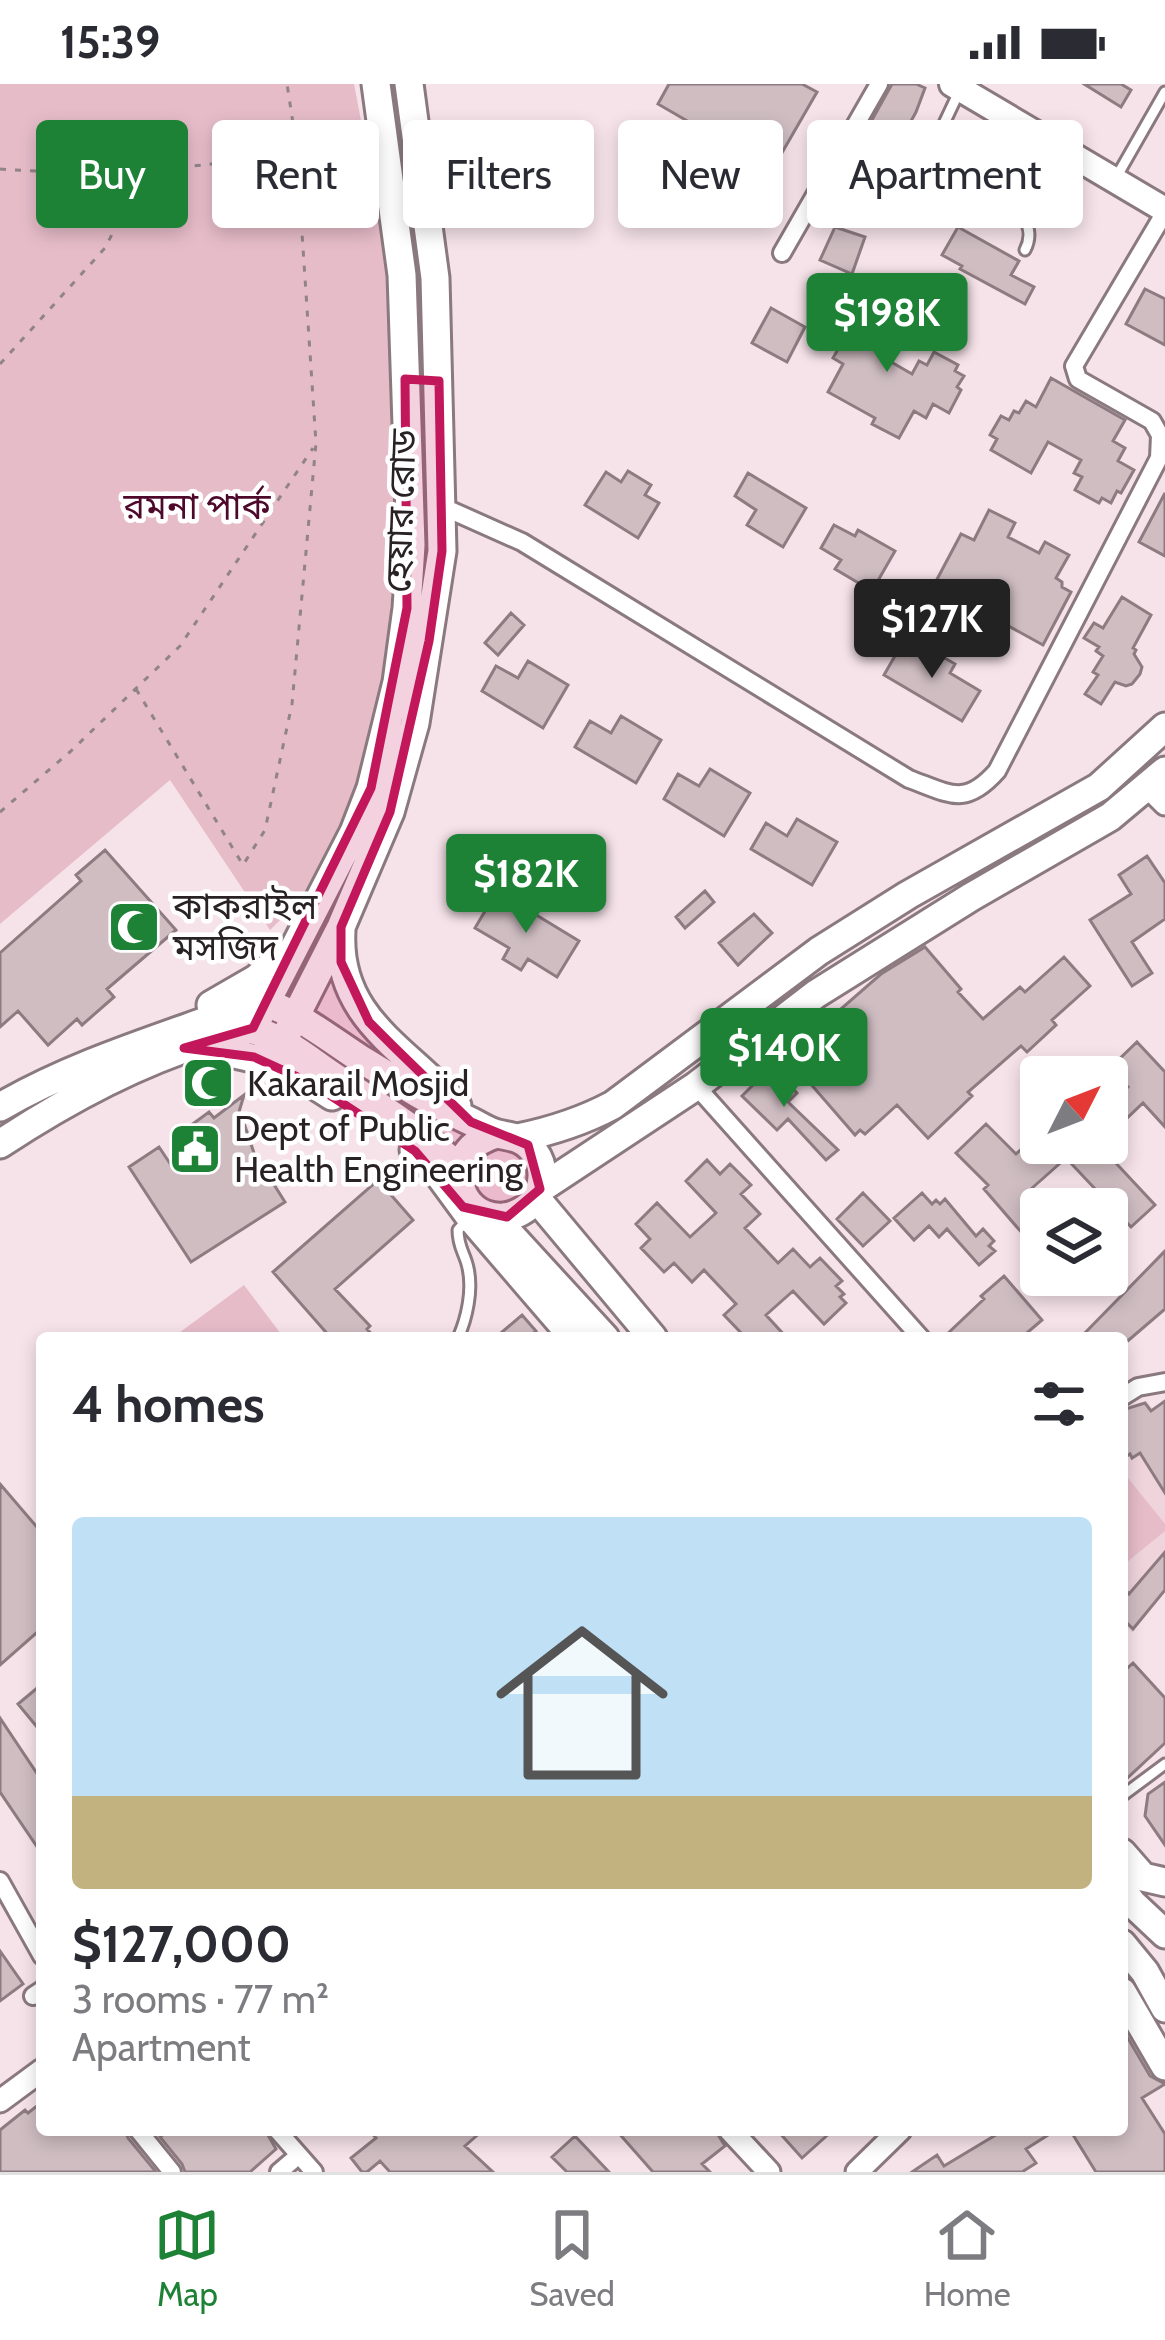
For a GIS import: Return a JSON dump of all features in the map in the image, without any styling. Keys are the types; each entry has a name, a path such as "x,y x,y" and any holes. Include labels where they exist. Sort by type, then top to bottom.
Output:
{"main road":[{"path":"252,1030 354,832 371,788 397,682 407,608 411,545 402,275 376,84"},
{"name":"হেয়ার রোড","path":"282,1043 341,927 390,812 415,723 442,551 435,278 409,84"},
{"path":"956,87 1165,211"},
{"path":"406,379 439,381"},
{"path":"469,1197 464,1156 472,1145 496,1131 546,1132 613,1106 819,951 1099,787 1165,727"},
{"path":"469,1197 518,1214 538,1194 696,1086 816,994 1159,788"},
{"path":"341,927 345,978 369,1022 448,1096 496,1131"},
{"path":"0,1107 42,1083 146,1040 256,980 301,934"},
{"path":"146,1040 266,1003 429,1101 536,1154 542,1177 538,1194 569,1239 648,1332"},
{"path":"0,1144 133,1069 184,1048 252,1030 282,1043 434,1143 570,1332"},
{"path":"184,1048 254,1057 313,1084 415,1151 469,1197 599,1332"},
{"path":"569,1239 563,1201 576,1182 632,1130"},
{"path":"1128,1860 1149,1881 1165,1882"},
{"path":"1128,1900 1165,1904"},
{"path":"1128,1903 1165,1935"},
{"path":"1128,1947 1165,1935"},
{"path":"1128,1953 1165,2008"},
{"path":"1128,2002 1165,2066"}],"street":[{"path":"782,253 879,84"},
{"path":"441,506 521,542 909,779 959,797 981,789 998,771 1159,458 1160,435 1153,421 1078,379 1074,367 1165,211"},
{"path":"696,1086 916,1332"},
{"path":"1128,1393 1165,1382"},
{"path":"0,1881 36,1945"},
{"path":"0,2102 36,2075"},
{"path":"143,2136 172,2172"},
{"path":"283,2136 314,2172"},
{"path":"736,2136 769,2172"},
{"path":"857,2172 894,2136"},
{"path":"279,2172 299,2155"}],"lane":[{"path":"956,87 920,174 927,191 955,216 996,204 1012,207 1030,227 1032,238 1025,250"},
{"path":"1114,180 1165,92"},
{"path":"460,1332 470,1293 458,1230 469,1197"},
{"path":"1128,1792 1165,1764"}],"path":[{"path":"287,84 292,120"},
{"path":"0,170 36,172"},
{"path":"0,364 105,248 115,228"},
{"path":"136,689 243,865 265,830 292,704 316,443 301,228"},
{"path":"0,812 181,646 316,443"}],"highlighted area":[{"path":"405,379 439,381 442,551 429,641 390,812 341,927 341,962 369,1022 394,1047 471,1122 528,1145 540,1189 507,1217 463,1207 415,1151 313,1084 254,1057 184,1048 253,1028 371,788 407,608"}],"shaded area":[{"path":"1147,1401 1165,1427 1165,1592 1132,1633 1128,1628 1128,1406"}],"green space":[{"name":"রমনা পার্ক","path":"0,84 354,84 361,120 212,120 212,228 379,228 379,214 391,276 396,410 384,682 363,766 337,835 300,900 270,930 170,780 0,924"},
{"path":"244,1285 279,1332 180,1332"},
{"path":"1128,1478 1165,1524 1165,1531 1128,1561"}],"building":[{"path":"669,84 802,84 817,92 783,151 783,120 686,120 658,104"},
{"path":"892,84 925,88 912,120 872,120"},
{"path":"1084,84 1121,84 1131,90 1121,107"},
{"path":"835,228 865,237 852,274 820,260"},
{"path":"960,228 1019,261 1011,275 1034,287 1025,304 942,255"},
{"path":"1145,289 1165,299 1165,345 1126,324"},
{"path":"855,302 896,325 879,355 912,374 919,361 927,365 934,352 958,365 955,371 964,376 949,413 933,404 926,418 914,411 899,438 872,424 875,418 828,392 843,364 833,358 840,346 835,343 839,334 832,330 843,310 849,314"},
{"path":"771,308 805,327 787,362 752,343"},
{"path":"1051,378 1125,420 1113,441 1125,448 1118,461 1134,470 1111,503 1102,498 1099,503 1075,490 1082,477 1074,473 1081,460 1048,442 1031,473 991,450 997,439 990,435 1001,416 1009,420 1026,401 1036,407"},
{"path":"628,471 651,485 645,495 659,503 638,538 585,505 606,472 621,482"},
{"path":"748,473 806,508 783,547 747,525 756,510 735,496"},
{"path":"1165,493 1165,556 1139,542"},
{"path":"989,510 1015,523 1008,537 1039,553 1045,542 1069,555 1056,578 1071,592 1043,645 934,585 961,534 974,540"},
{"path":"834,525 855,536 858,530 895,551 872,591 835,569 841,560 821,548"},
{"path":"1122,597 1151,615 1133,648 1142,667 1132,684 1115,682 1101,704 1085,694 1098,675 1093,672 1103,656 1096,651 1099,647 1084,638 1094,623 1103,628"},
{"path":"511,613 524,625 498,655 485,643"},
{"path":"903,642 940,663 943,657 955,664 950,673 980,691 962,721 884,675"},
{"path":"528,661 568,685 543,728 482,691 496,666 518,678"},
{"path":"621,716 661,740 636,783 575,747 590,721 611,733"},
{"path":"710,769 750,793 724,836 664,799 678,774 699,786"},
{"path":"797,819 837,842 812,885 751,849 766,823 787,836"},
{"name":"কাকরাইল মসজিদ","path":"105,850 176,930 107,989 114,997 82,1025 77,1019 48,1045 18,1011 0,1027 0,953 81,881 76,875"},
{"path":"1147,856 1165,883 1165,919 1132,942 1152,973 1132,986 1090,920 1131,894 1119,875"},
{"path":"497,891 579,941 557,977 528,959 521,970 503,959 509,948 475,928"},
{"path":"705,891 714,902 685,928 676,917"},
{"path":"754,914 772,933 738,965 719,943"},
{"path":"925,947 983,1019 1020,987 1025,992 1064,957 1090,986 1052,1020 1056,1025 1027,1052 1021,1046 968,1092 972,1096 928,1138 897,1105 865,1134 860,1130 855,1135 802,1074 810,1067 800,1055 831,1028 826,1022 881,974"},
{"path":"1137,1042 1165,1072 1165,1127 1143,1103 1128,1117 1128,1056 1122,1056"},
{"path":"771,1067 797,1093 788,1102 838,1150 826,1160 788,1119 777,1130 742,1096"},
{"path":"244,1095 236,1122 244,1123 254,1153 285,1202 191,1262 129,1167 159,1147 171,1165 198,1148 186,1129 209,1112 214,1118"},
{"path":"986,1124 1016,1154 1020,1150 1020,1164 1059,1164 1032,1188 1020,1188 1020,1231 984,1189 988,1185 956,1153"},
{"path":"707,1160 720,1174 730,1164 751,1185 741,1194 760,1214 745,1228 778,1263 793,1249 810,1267 820,1258 842,1281 836,1286 846,1303 824,1324 793,1291 766,1315 782,1332 740,1332 724,1315 736,1304 704,1270 692,1282 674,1263 664,1272 641,1248 650,1239 636,1224 657,1203 690,1237 716,1213 686,1181"},
{"path":"1072,1164 1117,1164 1155,1205 1131,1227 1128,1188 1094,1188"},
{"path":"378,1180 413,1220 335,1289 370,1326 370,1332 326,1332 273,1272"},
{"path":"863,1193 890,1221 863,1246 837,1219"},
{"path":"922,1193 932,1204 945,1199 976,1236 983,1229 994,1241 989,1246 995,1251 979,1265 947,1229 939,1237 929,1226 914,1240 894,1218"},
{"path":"1165,1251 1165,1309 1128,1341 1128,1332 1086,1332 1121,1296 1128,1296 1128,1289"},
{"path":"1004,1276 1042,1320 1028,1332 949,1332 984,1299 981,1296"},
{"path":"522,1315 536,1331 535,1332 502,1332"},
{"path":"1165,1401 1165,1493 1140,1453 1128,1455 1128,1408 1145,1403 1151,1411"},
{"path":"0,1484 36,1526 36,1633 0,1665"},
{"path":"1165,1552 1165,1590 1133,1629 1128,1624 1129,1594"},
{"path":"1133,1663 1165,1698 1165,1743 1128,1777 1128,1668"},
{"path":"36,1689 36,1726 18,1704"},
{"path":"0,1718 36,1772 36,1845 0,1792"},
{"path":"1165,1782 1165,1845 1145,1816 1148,1794"},
{"path":"0,1951 23,1984 0,2001"},
{"path":"1128,2038 1150,2076 1165,2084 1142,2098 1165,2134 1165,2172 1096,2172 1074,2136 1128,2136"},
{"path":"36,2107 36,2136 127,2136 156,2172 0,2172 0,2130 25,2110 28,2113"},
{"path":"268,2136 276,2149 250,2172 185,2172 160,2137"},
{"path":"476,2136 465,2146 493,2172 390,2172 380,2161 362,2172 351,2158 376,2138"},
{"path":"575,2136 609,2172 567,2172 552,2157"},
{"path":"621,2136 719,2136 725,2146 702,2164 710,2172 653,2172"},
{"path":"782,2136 826,2136 802,2158"},
{"path":"994,2136 1047,2136 1026,2149 1036,2163 1022,2172 912,2172 937,2155 944,2166"}],"place":[{"name":"কাকরাইল মসজিদ","path":"134,927"},
{"name":"Kakarail Mosjid","path":"208,1083"},
{"name":"Dept of Public Health Engineering","path":"195,1149"}]}
